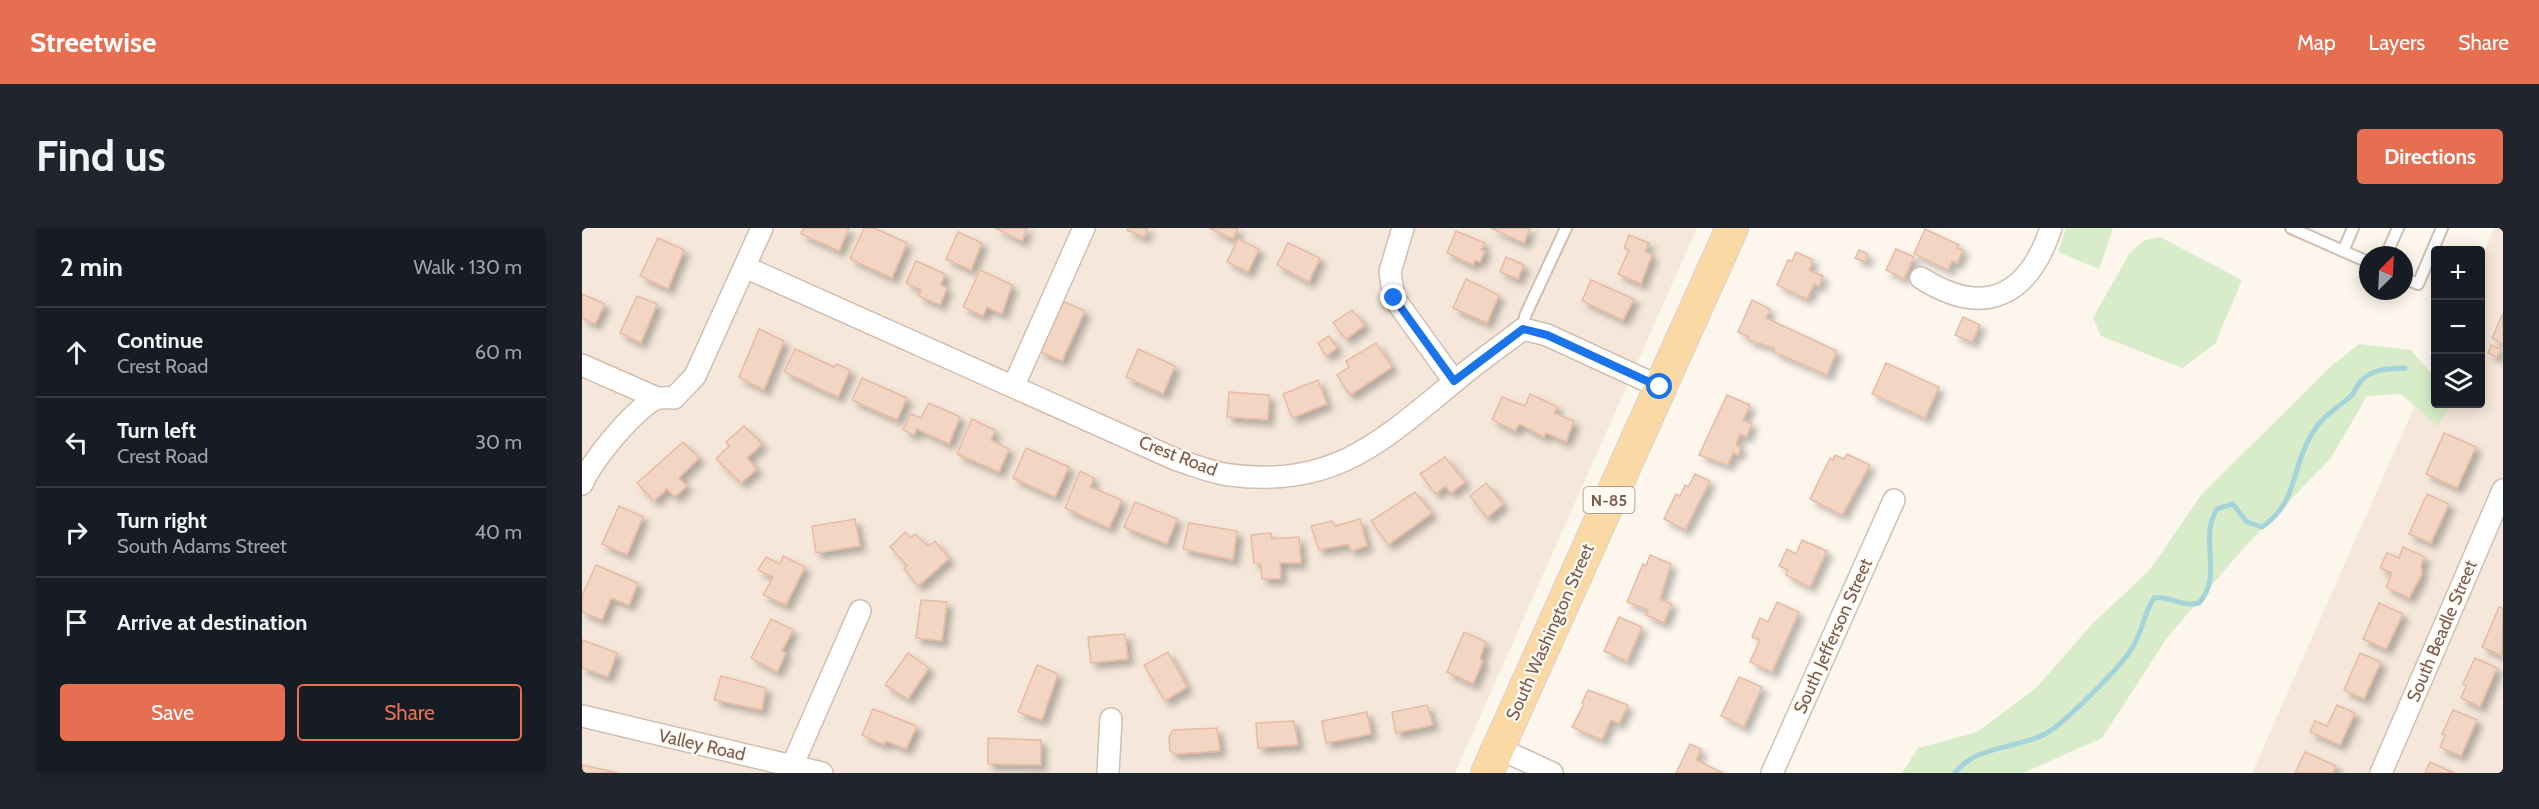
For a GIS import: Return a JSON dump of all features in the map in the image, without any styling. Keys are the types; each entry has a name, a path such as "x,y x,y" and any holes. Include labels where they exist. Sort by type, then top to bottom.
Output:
{"main road":[{"name":"South Washington Street","path":"1492,760 1732,228"}],"street":[{"path":"582,365 657,398 674,398 695,376 762,228"},
{"path":"1014,385 1084,228"},
{"path":"1921,278 1943,292 1966,299 1989,299 2007,291 2025,278 2047,242 2051,228"},
{"path":"1401,229 1390,272 1394,298 1454,381"},
{"name":"Crest Road","path":"745,267 1014,385 1177,460 1227,475 1268,478 1306,474 1342,463 1407,423 1454,381 1523,329"},
{"path":"1523,329 1547,335 1660,387"},
{"path":"582,484 605,447 657,398"},
{"name":"South Jefferson Street","path":"1772,773 1894,500"},
{"name":"South Beadle Street","path":"2381,773 2501,500"},
{"path":"792,766 860,611"},
{"name":"Valley Road","path":"582,716 822,773"},
{"path":"1108,773 1111,719"},
{"path":"1492,760 1552,773"}],"lane":[{"path":"1523,329 1525,316 1566,228"},
{"path":"2291,228 2307,231 2359,258"},
{"path":"2343,251 2353,228"},
{"path":"2390,246 2398,228"},
{"path":"2413,282 2418,284 2442,228"}],"shaded area":[{"path":"582,228 1697,228 1455,773 582,773"},
{"path":"2494,228 2503,228 2503,773 2252,773 2431,369 2431,408 2485,408 2485,249"}],"green space":[{"path":"2066,228 2113,228 2099,269 2058,252"},
{"path":"2160,237 2242,280 2215,344 2182,368 2101,336 2093,318 2129,254 2145,240"},
{"path":"2359,344 2411,350 2431,373 2431,408 2449,408 2438,427 2401,394 2367,396 2331,458 2240,552 2167,638 2102,738 2023,773 1902,773 1918,748 1977,732 2036,688 2094,622 2149,571 2201,495 2331,366"}],"building":[{"path":"804,228 849,228 839,251 801,234"},
{"path":"864,228 874,228 907,243 892,278 850,259"},
{"path":"995,228 1027,228 1022,241"},
{"path":"1128,228 1148,228 1144,237 1127,230"},
{"path":"1209,228 1238,228 1233,239"},
{"path":"1491,228 1530,228 1524,243"},
{"path":"1925,229 1959,245 1957,248 1963,250 1957,263 1952,261 1948,270 1914,254"},
{"path":"1456,231 1485,243 1481,250 1485,251 1480,262 1475,260 1473,265 1447,253"},
{"path":"958,232 982,243 971,270 946,259"},
{"path":"1629,235 1649,243 1645,251 1652,255 1641,284 1618,274 1629,250 1624,248"},
{"path":"658,238 684,250 668,289 640,276"},
{"path":"1238,239 1259,249 1248,272 1227,262"},
{"path":"1288,243 1320,258 1309,282 1277,265"},
{"path":"1896,249 1914,257 1904,279 1886,270"},
{"path":"1859,250 1868,254 1865,262 1855,258"},
{"path":"1796,252 1813,260 1809,270 1823,276 1819,286 1814,284 1807,299 1777,285 1788,260 1792,261"},
{"path":"1506,257 1524,265 1518,279 1500,272"},
{"path":"916,261 945,274 941,285 947,288 940,305 919,296 921,290 906,283"},
{"path":"980,270 1012,285 1002,314 987,307 983,316 963,307"},
{"path":"1466,279 1499,295 1487,323 1453,308"},
{"path":"1591,280 1634,299 1623,320 1582,301"},
{"path":"582,294 605,304 595,324 582,318"},
{"path":"637,296 657,304 641,343 620,333"},
{"path":"1752,300 1770,309 1766,318 1837,351 1827,375 1774,352 1774,348 1748,340 1749,337 1738,332"},
{"path":"1062,301 1085,311 1062,361 1039,351"},
{"path":"1352,310 1365,325 1346,339 1333,323"},
{"path":"2503,313 2503,344 2492,338"},
{"path":"1963,317 1980,325 1972,342 1955,335"},
{"path":"759,329 784,341 764,390 739,377"},
{"path":"1329,336 1337,348 1326,356 1318,343"},
{"path":"1376,343 1392,367 1350,395 1337,375 1349,367 1346,361"},
{"path":"2491,345 2501,349 2497,357 2488,353"},
{"path":"795,349 834,367 837,364 850,370 838,397 784,372"},
{"path":"1138,349 1175,366 1163,394 1126,377"},
{"path":"1886,363 1939,387 1925,418 1872,394"},
{"path":"862,378 907,398 897,420 852,400"},
{"path":"1318,380 1327,404 1292,418 1283,394"},
{"path":"1229,392 1269,395 1268,420 1227,417"},
{"path":"1530,394 1558,407 1554,413 1574,421 1566,442 1546,433 1544,437 1519,424 1515,431 1492,420 1502,397 1525,406"},
{"path":"1727,395 1750,405 1743,420 1752,424 1746,437 1740,434 1736,445 1741,447 1738,455 1733,453 1728,465 1699,455"},
{"path":"929,403 960,417 949,444 917,429 914,435 903,430 911,414 921,418"},
{"path":"972,419 995,430 991,440 1009,449 999,472 957,454"},
{"path":"744,426 762,444 747,458 757,469 741,483 716,459 729,446 726,442"},
{"path":"2444,433 2476,447 2457,488 2426,474"},
{"path":"683,442 699,458 679,478 687,486 675,497 667,489 654,501 637,483"},
{"path":"1026,448 1069,467 1055,497 1013,478"},
{"path":"1847,454 1870,465 1842,515 1810,499 1830,458 1833,460 1835,455 1844,459"},
{"path":"1445,457 1465,482 1451,493 1445,486 1436,494 1420,474"},
{"path":"1080,471 1094,478 1090,487 1122,500 1109,528 1065,508"},
{"path":"1695,474 1710,481 1685,530 1664,519 1676,494 1680,496 1685,485 1688,487"},
{"path":"1486,483 1503,504 1487,518 1470,496"},
{"path":"1415,492 1432,513 1388,545 1371,521"},
{"path":"2427,494 2449,504 2431,543 2409,534"},
{"path":"1135,502 1177,519 1167,544 1124,527"},
{"path":"619,506 643,517 627,555 602,544"},
{"path":"855,519 860,546 816,553 812,526"},
{"path":"1360,519 1367,546 1351,551 1349,544 1319,550 1311,526 1332,521 1335,526"},
{"path":"1189,523 1237,531 1233,560 1183,549"},
{"path":"905,532 911,538 915,534 928,546 935,541 949,559 918,586 904,569 907,565 890,547"},
{"path":"1271,533 1272,539 1299,537 1301,563 1280,563 1281,579 1262,579 1261,564 1254,563 1251,535"},
{"path":"1802,540 1827,551 1810,587 1786,575 1788,570 1779,566 1787,549 1796,554"},
{"path":"2403,547 2425,557 2421,565 2422,574 2409,598 2386,587 2392,573 2380,568 2387,553 2399,558"},
{"path":"1650,555 1671,564 1660,599 1672,604 1664,623 1646,615 1648,610 1627,602 1643,564 1646,566"},
{"path":"783,556 805,567 786,605 763,595 773,577 758,570 766,557 780,564"},
{"path":"596,565 638,583 629,605 611,598 602,620 582,612 582,596"},
{"path":"921,600 947,602 942,641 916,638"},
{"path":"1777,602 1799,612 1772,672 1750,662 1760,640 1752,637 1760,618 1768,622"},
{"path":"2379,603 2403,614 2386,649 2363,639"},
{"path":"2499,607 2503,608 2502,656 2482,647"},
{"path":"1619,617 1642,627 1627,661 1604,651"},
{"path":"771,619 793,630 782,651 786,653 777,672 751,658"},
{"path":"1464,632 1486,642 1480,658 1483,661 1473,684 1447,672"},
{"path":"1125,634 1128,659 1091,663 1088,637"},
{"path":"582,640 617,653 608,677 582,668"},
{"path":"1168,652 1187,687 1165,701 1144,665"},
{"path":"908,653 929,668 908,699 885,685"},
{"path":"2360,653 2381,662 2364,699 2344,690"},
{"path":"2475,658 2497,668 2480,707 2461,698 2466,686 2463,684"},
{"path":"1037,665 1058,674 1042,720 1018,712"},
{"path":"721,676 766,688 762,710 714,700"},
{"path":"1739,677 1762,687 1744,727 1721,716"},
{"path":"1588,690 1628,705 1619,724 1611,720 1602,740 1572,727 1584,704 1582,703"},
{"path":"1427,705 1433,725 1396,733 1392,712"},
{"path":"2337,705 2355,713 2340,745 2310,732 2315,721 2327,726"},
{"path":"873,709 917,726 906,749 886,741 884,745 862,735"},
{"path":"2453,710 2477,720 2461,756 2440,747 2445,735 2442,734"},
{"path":"1367,712 1371,734 1326,743 1322,721"},
{"path":"1294,721 1298,745 1258,748 1256,723"},
{"path":"1217,728 1220,751 1176,754 1170,751 1169,737 1173,730"},
{"path":"988,738 1041,740 1041,765 988,764"},
{"path":"1690,744 1701,749 1696,760 1723,773 1676,773"},
{"path":"2305,752 2336,766 2333,773 2295,773"},
{"path":"2430,762 2454,773 2425,773"},
{"path":"583,765 618,773 582,773"}],"waterway":[{"path":"1955,773 1974,757 2036,738 2047,733 2066,718 2126,657 2154,598 2166,598 2187,604 2199,603 2210,581 2210,533 2217,509 2233,504 2247,522 2262,527 2282,508 2288,497 2303,451 2313,431 2351,396 2366,377 2382,370 2405,368"}],"route":[{"path":"1394,298 1430,351 1454,381 1523,329 1547,335 1660,387"}]}
